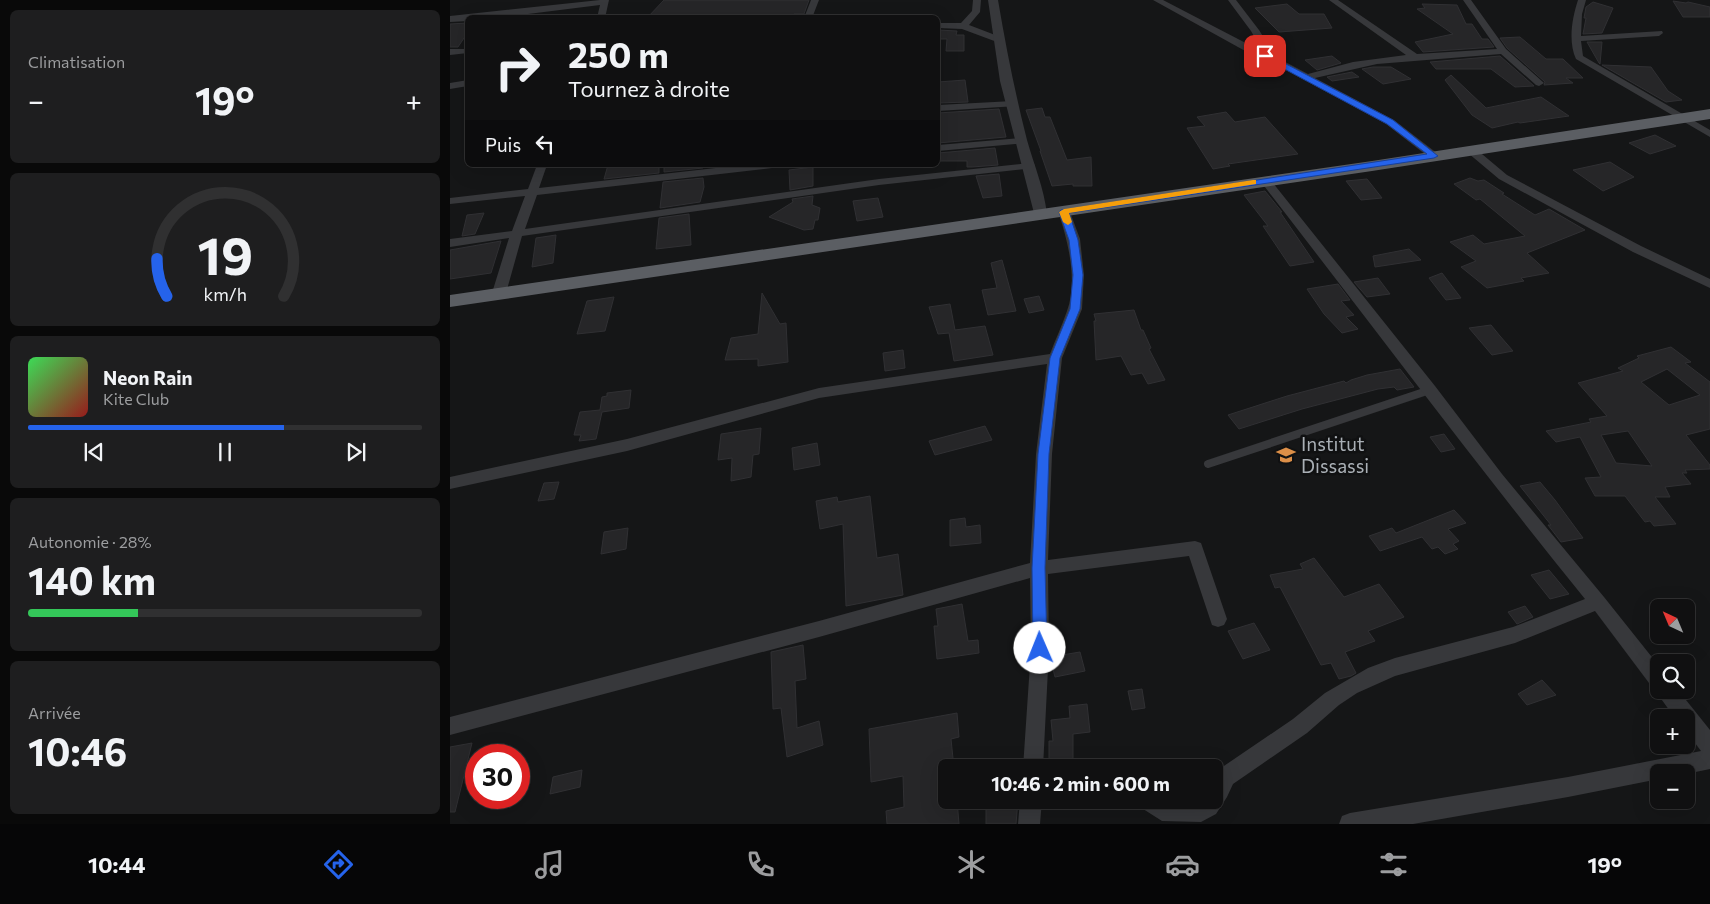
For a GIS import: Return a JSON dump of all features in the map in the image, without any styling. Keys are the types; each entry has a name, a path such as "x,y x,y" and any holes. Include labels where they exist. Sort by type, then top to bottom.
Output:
{"highway":[{"path":"450,301 1064,212 1710,114"}],"street":[{"path":"809,15 815,0"},
{"path":"963,26 976,12 976,0"},
{"path":"993,0 1006,81 1021,141 1037,192 1040,214"},
{"path":"1157,0 1390,122 1434,156"},
{"path":"1232,0 1255,30 1272,59"},
{"path":"1333,0 1416,57"},
{"path":"1467,0 1503,51 1539,83"},
{"path":"1582,0 1577,13 1576,39 1579,57 1710,134"},
{"path":"493,15 605,1 602,15"},
{"path":"450,20 465,18"},
{"path":"940,26 963,26 1000,40"},
{"path":"1576,39 1659,33"},
{"path":"450,52 465,51"},
{"path":"1304,78 1331,68 1416,57 1503,51"},
{"path":"450,86 465,84"},
{"path":"940,108 1013,104"},
{"path":"940,148 1021,141"},
{"path":"1472,151 1503,177 1637,249 1710,284"},
{"path":"450,243 879,182 1030,166"},
{"path":"499,294 517,233 541,167"},
{"path":"450,201 755,167"},
{"path":"1265,180 1430,390 1496,478 1598,602 1650,669"},
{"path":"1034,759 1040,648 1039,568 1044,454 1055,358 1075,309 1078,275 1074,240 1064,212"},
{"path":"450,483 627,445 819,393 1055,358"},
{"path":"450,726 820,630 1039,568 1195,548 1218,619"},
{"path":"1223,782 1225,777 1300,726 1350,687 1395,667 1515,635 1598,602"},
{"path":"1673,699 1710,746"},
{"path":"1350,824 1568,787 1710,760"},
{"path":"1029,824 1030,809"},
{"path":"1161,809 1201,811 1204,809"}],"lane":[{"path":"1208,464 1430,390"}],"building":[{"path":"664,0 809,0 804,14 650,15"},
{"path":"1673,1 1710,7 1710,17 1683,17"},
{"path":"1593,2 1613,8 1602,33 1583,34 1586,7"},
{"path":"1287,4 1299,14 1324,14 1332,28 1279,32 1255,8"},
{"path":"1422,4 1457,5 1466,24 1472,24 1482,39 1488,39 1494,47 1423,52 1415,42 1453,34 1417,9 1425,8"},
{"path":"465,23 465,36 458,47 450,47 450,24"},
{"path":"940,30 957,31 956,35 964,35 964,51 946,51 947,39 940,39"},
{"path":"1520,37 1546,59 1563,59 1583,78 1566,78 1573,83 1544,85 1545,82 1507,48 1500,38"},
{"path":"1587,42 1602,42 1600,64 1599,63"},
{"path":"1332,56 1341,63 1317,70 1305,60"},
{"path":"1500,56 1534,86 1515,87 1491,69 1436,69 1430,62"},
{"path":"1602,65 1651,67 1668,91 1682,100 1666,102"},
{"path":"1391,67 1411,79 1383,84 1362,69"},
{"path":"1352,72 1359,77 1332,81 1327,77"},
{"path":"1451,75 1486,108 1541,97 1569,116 1518,122 1492,128 1472,115 1445,80"},
{"path":"965,80 968,102 940,103 940,82"},
{"path":"1042,108 1045,117 1050,117 1067,160 1091,157 1092,186 1073,186 1073,184 1052,186 1026,110"},
{"path":"999,109 1006,137 940,143 940,113"},
{"path":"1226,112 1235,122 1265,117 1298,154 1228,164 1230,166 1213,169 1187,128 1205,126 1197,117"},
{"path":"1655,135 1676,146 1650,154 1629,143"},
{"path":"995,148 998,165 967,167 967,161 940,161 940,153"},
{"path":"1610,162 1634,177 1603,191 1573,170"},
{"path":"607,167 659,167 659,173 604,179"},
{"path":"664,167 703,167 703,168 664,172"},
{"path":"813,167 813,186 790,190 789,170"},
{"path":"999,174 1002,196 983,198 976,176"},
{"path":"703,178 704,187 700,202 660,208 663,182"},
{"path":"1470,178 1478,181 1484,180 1535,215 1549,209 1585,230 1527,253 1549,273 1521,278 1524,281 1487,288 1461,267 1476,261 1450,242 1473,235 1484,244 1525,236 1480,199 1476,200 1454,184"},
{"path":"1367,179 1382,198 1361,200 1346,181"},
{"path":"1265,191 1282,212 1280,212 1314,262 1290,266 1263,226 1268,226 1244,195"},
{"path":"813,196 812,205 820,208 818,220 815,220 813,229 804,230 769,217 793,202 792,199"},
{"path":"878,198 883,217 857,221 853,201"},
{"path":"484,213 475,234 462,236 467,215"},
{"path":"689,214 691,245 656,249 659,218"},
{"path":"556,235 553,263 532,267 536,238"},
{"path":"501,241 491,273 450,279 450,250"},
{"path":"1409,249 1421,260 1375,267 1373,256"},
{"path":"1002,260 1016,311 988,315 982,290 997,288 991,263"},
{"path":"1442,273 1461,298 1446,300 1429,278"},
{"path":"1378,278 1390,294 1367,297 1354,282"},
{"path":"1338,284 1350,300 1341,301 1354,315 1346,317 1358,329 1342,333 1324,314 1307,289"},
{"path":"762,293 780,324 786,323 788,362 758,366 758,359 725,360 731,338 758,334"},
{"path":"1039,296 1044,310 1029,313 1024,299"},
{"path":"614,297 605,331 577,334 587,301"},
{"path":"950,304 955,330 985,326 993,355 954,361 949,333 938,334 929,307"},
{"path":"1134,310 1141,330 1143,330 1151,348 1149,349 1165,380 1148,384 1142,373 1131,375 1121,356 1096,360 1094,321 1096,321 1094,314"},
{"path":"1491,325 1513,351 1492,355 1469,328"},
{"path":"1671,347 1691,362 1685,363 1710,382 1710,429 1686,435 1710,465 1710,469 1685,470 1687,473 1682,473 1691,484 1665,487 1670,497 1655,497 1676,524 1654,526 1650,521 1645,522 1625,496 1595,496 1585,478 1601,477 1580,437 1556,442 1546,431 1591,422 1589,419 1607,416 1578,383 1623,371 1618,368 1639,358 1637,356","holes":["1667,369 1700,395 1669,405 1641,382","1628,431 1652,466 1616,463 1601,435"]},
{"path":"903,350 905,368 885,371 883,353"},
{"path":"1400,369 1414,387 1397,390 1394,387 1378,389 1302,409 1239,429 1228,415 1287,396 1344,381 1346,383 1367,375"},
{"path":"631,390 629,408 602,412 596,439 579,441 581,435 574,435 580,412 600,410 602,397 607,396 607,393"},
{"path":"985,426 992,440 935,455 929,441"},
{"path":"761,428 759,454 753,455 751,477 731,481 732,458 718,460 721,434"},
{"path":"1444,434 1455,449 1441,452 1430,437"},
{"path":"817,443 820,465 794,470 792,448"},
{"path":"559,482 554,499 538,501 544,483"},
{"path":"1540,482 1583,538 1561,542 1548,525 1551,525 1520,486"},
{"path":"870,496 877,558 898,554 903,595 846,606 843,524 820,529 816,501 837,497 838,502"},
{"path":"1454,510 1466,523 1448,529 1459,541 1453,544 1458,549 1445,554 1438,547 1432,549 1422,537 1380,551 1369,536 1392,528 1396,533"},
{"path":"965,518 966,527 980,525 981,543 950,546 950,520"},
{"path":"628,528 626,549 601,554 604,532"},
{"path":"1314,558 1344,597 1379,584 1404,617 1368,631 1375,641 1345,652 1356,673 1351,676 1339,679 1331,663 1321,665 1280,587 1275,588 1270,575 1303,569 1300,564"},
{"path":"1549,570 1569,594 1550,599 1531,575"},
{"path":"962,604 968,641 978,640 979,653 937,659 934,626 938,626 936,609"},
{"path":"1525,606 1533,617 1517,624 1508,612"},
{"path":"1254,623 1270,650 1243,659 1228,631"},
{"path":"803,645 806,679 795,681 797,728 819,721 823,745 787,757 781,708 773,709 771,652"},
{"path":"1080,652 1085,671 1055,677 1050,657"},
{"path":"1542,680 1556,695 1527,705 1518,694"},
{"path":"1142,689 1145,708 1132,710 1128,691"},
{"path":"1087,704 1090,732 1073,734 1073,759 1049,759 1049,741 1053,741 1051,720 1070,718 1069,706"},
{"path":"957,713 959,737 951,739 953,759 938,759 938,809 958,809 959,824 887,824 886,811 904,807 903,776 871,782 869,729"},
{"path":"465,744 465,771 455,812 450,812 450,747"},
{"path":"582,770 580,787 550,794 553,777"},
{"path":"986,809 1017,809 1016,824 986,824"}],"slow traffic":[{"path":"1068,222 1064,212 1253,182"}],"place":[{"name":"Institut Dissassi","path":"1286,455"}],"route":[{"path":"1040,648 1039,568 1044,454 1055,358 1075,309 1078,275 1074,240 1064,212 1265,180 1434,156 1390,122 1265,56"}]}
